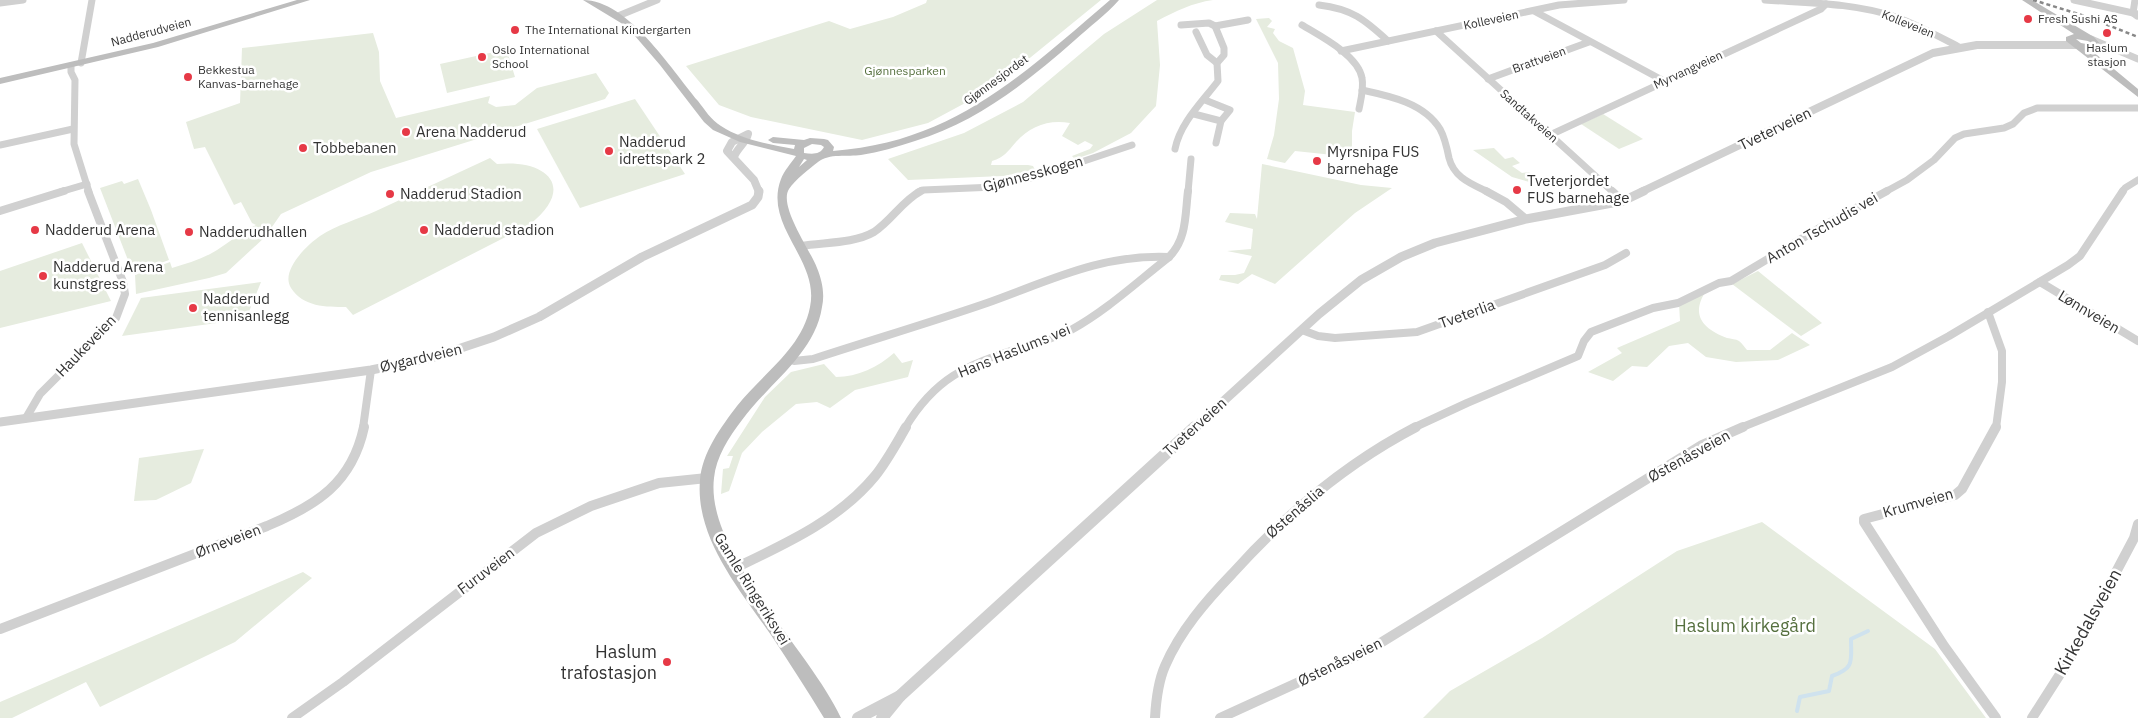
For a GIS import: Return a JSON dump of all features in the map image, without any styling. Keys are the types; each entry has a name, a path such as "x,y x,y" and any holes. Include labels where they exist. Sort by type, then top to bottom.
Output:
{"main road":[{"name":"Nadderudveien","path":"0,81 179,38 306,0"},
{"path":"587,0 618,16 635,28 653,48 701,111 704,119 714,127 800,154 823,152"},
{"name":"Gjønnesjordet","path":"823,152 856,153 898,143 932,132 978,110 1010,88 1115,0"},
{"path":"2026,0 2092,42 2100,59 2114,73"},
{"path":"2041,11 2074,42 2138,94"},
{"path":"2074,42 2075,36 2092,42"},
{"path":"744,137 805,143 815,141 823,152"},
{"name":"Gamle Ringeriksvei","path":"805,143 799,147 800,154 787,173 782,186 783,207 787,221 815,276 818,303 808,330 728,428 717,449 707,478 710,516 735,568 833,718"},
{"path":"783,192 796,175 823,152"}],"street":[{"path":"0,3 23,0"},
{"name":"Haukeveien","path":"26,418 40,394 116,318 125,294 123,282 86,184 74,144 75,80 72,72 76,64 92,0"},
{"path":"618,16 657,0"},
{"name":"Kolleveien","path":"1341,51 1534,10 1582,2 1624,0"},
{"name":"Kolleveien","path":"1765,0 1866,9 1897,17 1958,47"},
{"path":"2074,0 2136,14 2135,0"},
{"name":"Myrvangveien","path":"1550,135 1821,9 1826,4"},
{"path":"1318,5 1342,8 1354,13 1388,41"},
{"name":"Brattveien","path":"1534,10 1589,42 1664,81"},
{"path":"1181,25 1209,23 1215,26 1248,20"},
{"path":"1302,25 1341,51 1358,68 1362,80 1359,109"},
{"path":"1215,26 1224,48 1224,55 1217,63"},
{"path":"1175,149 1175,142 1180,131 1218,81 1217,63 1207,55 1196,32"},
{"name":"Sandtakveien","path":"1436,32 1623,201"},
{"name":"Brattveien","path":"1488,79 1589,42"},
{"name":"Tveterveien","path":"882,718 900,696 1302,330 1360,280 1401,257 1435,243 1526,219 1623,201 1926,55 1958,47 2074,42"},
{"path":"2092,42 2122,51 2138,59"},
{"path":"1362,90 1400,100 1418,109 1434,122 1440,131 1456,173 1464,180 1506,202 1526,219"},
{"path":"1204,100 1230,110 1221,121 1216,143"},
{"name":"Anton Tschudis vei","path":"1514,384 1578,356 1584,341 1591,332 1653,308 1678,303 1719,283 1730,281 1822,226 1907,180 1934,160 1955,138 1971,133 2004,128 2013,124 2024,112 2038,108 2138,108"},
{"path":"1194,114 1221,121"},
{"path":"0,145 73,128"},
{"name":"Øygardveien","path":"0,422 371,370 431,358 494,338 539,317 642,257 752,205 757,200 759,192 754,180 734,157 744,137"},
{"name":"Gjønnesskogen","path":"801,246 866,236 878,228 915,194 923,190 995,187 1058,170 1132,146"},
{"name":"Hans Haslums vei","path":"735,568 780,546 820,522 839,510 866,486 877,474 918,407 939,385 976,364 1042,341 1084,322 1169,257 1177,249 1183,236 1191,159"},
{"name":"Østenåsveien","path":"1220,718 1369,650 1702,445 1777,412 1892,367 2040,282 2080,256 2125,188 2138,180"},
{"path":"0,211 86,184"},
{"name":"Tveterlia","path":"1302,330 1318,336 1336,338 1417,332 1605,264 1626,253"},
{"path":"786,359 794,361 813,360 986,304 1100,262 1150,254 1169,257"},
{"name":"Lønnveien","path":"2040,282 2138,341"},
{"name":"Krumveien","path":"1988,312 2002,351 2002,382 1996,430 1962,489 1954,495 1940,500 1870,516 1864,519 1864,522 1944,646 1996,718"},
{"name":"Ørneveien","path":"0,629 267,526 310,505 325,494 344,475 352,463 363,425 371,370"},
{"name":"Østenåslia","path":"1155,718 1160,680 1180,638 1192,620 1258,544 1308,498 1395,438 1514,384"},
{"name":"Furuveien","path":"292,718 343,682 536,533 591,506 659,483 707,478"},
{"name":"Kirkedalsveien","path":"2032,718 2071,657 2134,538 2138,524"},
{"name":"Tveterveien","path":"858,718 900,696"}],"green space":[{"name":"Gjønnesparken","path":"927,0 1101,0 993,88 928,123 862,140 751,117 719,105 686,66 829,21 850,29 893,17 926,3"},
{"path":"1157,0 1213,0 1184,8 1157,21 1160,65 1156,106 1131,133 1093,153 1075,159 1072,156 1090,149 1093,145 1085,141 1078,145 1062,136 1070,123 1055,122 1040,125 1021,136 1006,154 992,161 991,165 1028,165 1033,166 1035,170 1003,176 908,180 888,159 964,133 1023,102 1104,34"},
{"path":"1269,18 1272,21 1267,27 1275,29 1273,33 1279,41 1293,48 1305,91 1303,105 1355,112 1352,131 1352,157 1295,151 1285,163 1267,159 1274,135 1279,99 1278,63 1256,19"},
{"path":"373,33 379,52 380,81 396,118 490,96 488,103 496,107 515,105 537,88 596,73 609,93 605,99 371,172 281,214 265,237 226,273 136,294 135,275 170,262 172,268 191,262 215,252 241,233 256,225 252,223 241,202 234,205 205,147 194,149 186,122 240,103 242,48"},
{"path":"512,48 513,52 508,54 515,77 447,93 440,64"},
{"name":"Nadderud idrettspark 2","path":"635,99 685,174 580,208 537,129"},
{"path":"1603,114 1643,139 1619,149 1581,124"},
{"path":"1494,148 1505,159 1513,157 1520,163 1512,166 1522,173 1529,172 1538,181 1533,183 1512,177 1473,150"},
{"path":"490,158 497,164 530,166 542,171 550,179 553,188 551,199 543,212 529,225 353,315 346,307 323,306 308,302 291,288 289,274 292,266 302,252 320,236"},
{"path":"1262,164 1361,185 1392,188 1355,213 1275,284 1252,274 1238,284 1219,280 1221,275 1244,273 1252,256 1227,251 1251,249 1253,229 1225,222 1230,213 1255,214 1257,219"},
{"path":"138,179 169,260 133,273 100,188 122,181 124,184"},
{"path":"82,243 111,301 0,328 0,271"},
{"path":"1758,271 1822,323 1801,336 1732,284"},
{"name":"Nadderud tennisanlegg","path":"261,282 246,319 122,336 141,298"},
{"path":"1706,291 1701,300 1699,314 1706,326 1727,338 1739,341 1747,350 1770,350 1792,333 1810,345 1778,360 1736,362 1706,357 1688,343 1669,346 1647,367 1632,366 1613,381 1588,372 1622,353 1617,348 1680,321 1679,303"},
{"path":"894,353 902,363 913,360 908,377 855,390 830,408 817,402 796,404 762,432 742,453 729,491 721,494 723,469 729,468 733,456 727,456 765,397 791,372 824,364 836,377 844,377 874,367"},
{"path":"204,449 191,483 156,500 134,501 139,458"},
{"name":"Haslum kirkegård","path":"1762,522 1935,649 1986,718 1423,718 1450,691 1542,638 1677,551"},
{"path":"303,572 312,578 235,642 100,707 86,682 12,718 0,718 0,702"}],"waterway":[{"path":"1797,711 1800,697 1829,691 1832,676 1845,670 1850,663 1851,639 1868,631"}],"railway":[{"path":"2033,0 2085,16 2138,37"}],"place":[{"name":"Fresh Sushi AS","path":"2028,19"},
{"name":"The International Kindergarten","path":"515,30"},
{"name":"Haslum stasjon","path":"2107,33"},
{"name":"Oslo International School","path":"482,57"},
{"name":"Bekkestua Kanvas-barnehage","path":"188,77"},
{"name":"Arena Nadderud","path":"406,132"},
{"name":"Tobbebanen","path":"303,148"},
{"name":"Nadderud idrettspark 2","path":"609,151"},
{"name":"Myrsnipa FUS barnehage","path":"1317,161"},
{"name":"Tveterjordet FUS barnehage","path":"1517,190"},
{"name":"Nadderud Stadion","path":"390,194"},
{"name":"Nadderud Arena","path":"35,230"},
{"name":"Nadderud stadion","path":"424,230"},
{"name":"Nadderudhallen","path":"189,232"},
{"name":"Nadderud Arena kunstgress","path":"43,276"},
{"name":"Nadderud tennisanlegg","path":"193,308"},
{"name":"Haslum trafostasjon","path":"667,662"}]}
